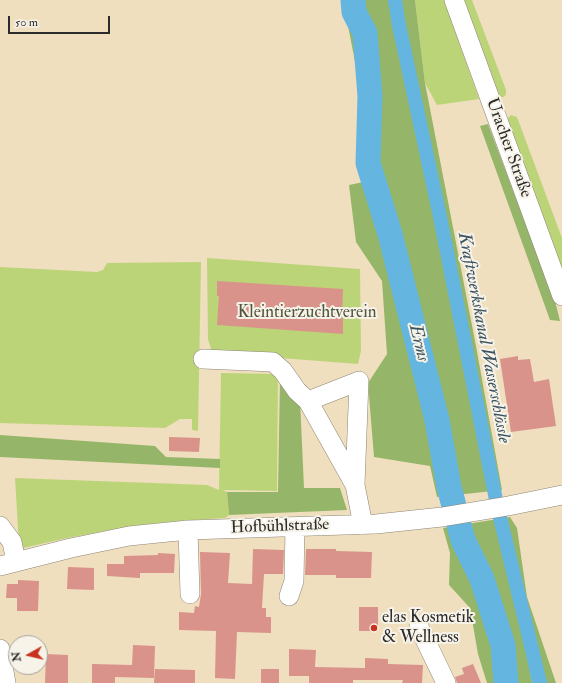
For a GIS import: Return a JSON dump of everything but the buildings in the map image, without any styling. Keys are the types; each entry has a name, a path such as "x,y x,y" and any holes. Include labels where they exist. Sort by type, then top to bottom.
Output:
{"street":[{"name":"Uracher Straße","path":"454,0 562,296"},
{"path":"203,359 273,362 283,371 297,390 308,400 355,485"},
{"path":"308,400 359,382 355,485 363,525"},
{"name":"Hofbühlstraße","path":"8,564 71,548 128,536 188,530 363,525 442,517 562,495"},
{"path":"0,526 12,542 8,564"},
{"path":"289,596 294,581 295,527"},
{"path":"188,530 190,594"},
{"path":"419,627 446,683"},
{"path":"0,649 6,683"}],"green space":[{"path":"343,0 415,0 425,83 476,346 502,490 437,497 430,466 374,457 368,383 387,354 382,281 356,242 349,185 368,181 364,108"},
{"path":"415,0 444,0 479,99 437,105 425,83"},
{"path":"460,0 472,0 506,90 504,97 501,97 498,94"},
{"path":"511,115 517,117 562,238 562,273 508,127 508,118"},
{"path":"488,124 556,305 560,321 550,320 480,126"},
{"name":"Kleintierzuchtverein","path":"207,258 360,269 361,351 358,364 216,353 211,349 208,339"},
{"path":"201,262 198,431 192,430 192,419 180,419 165,428 0,423 0,267 97,272 103,270 107,263"},
{"path":"221,373 278,374 277,491 223,490 227,492 229,515 225,518 132,526 23,548 19,545 15,478 207,485 219,490"},
{"path":"280,377 300,400 304,488 340,488 347,510 229,515 227,492 278,492"},
{"path":"0,435 155,446 166,457 220,459 220,468 0,457"},
{"path":"510,517 517,528 527,597 556,683 545,683 538,654 527,654 532,683 487,683 478,654 470,608 449,585 450,553 443,528"}],"water":[{"path":"526,654 539,654 545,683 532,683"}],"waterway":[{"name":"Erms","path":"353,0 354,12 365,33 370,96 368,163 390,234 437,420 449,487 463,540 482,579 503,645 506,683"},
{"name":"Kraftwerkskanal Wasserschlössle","path":"395,0 497,505 540,683"}],"place":[{"name":"elas Kosmetik & Wellness","path":"374,628"}]}
